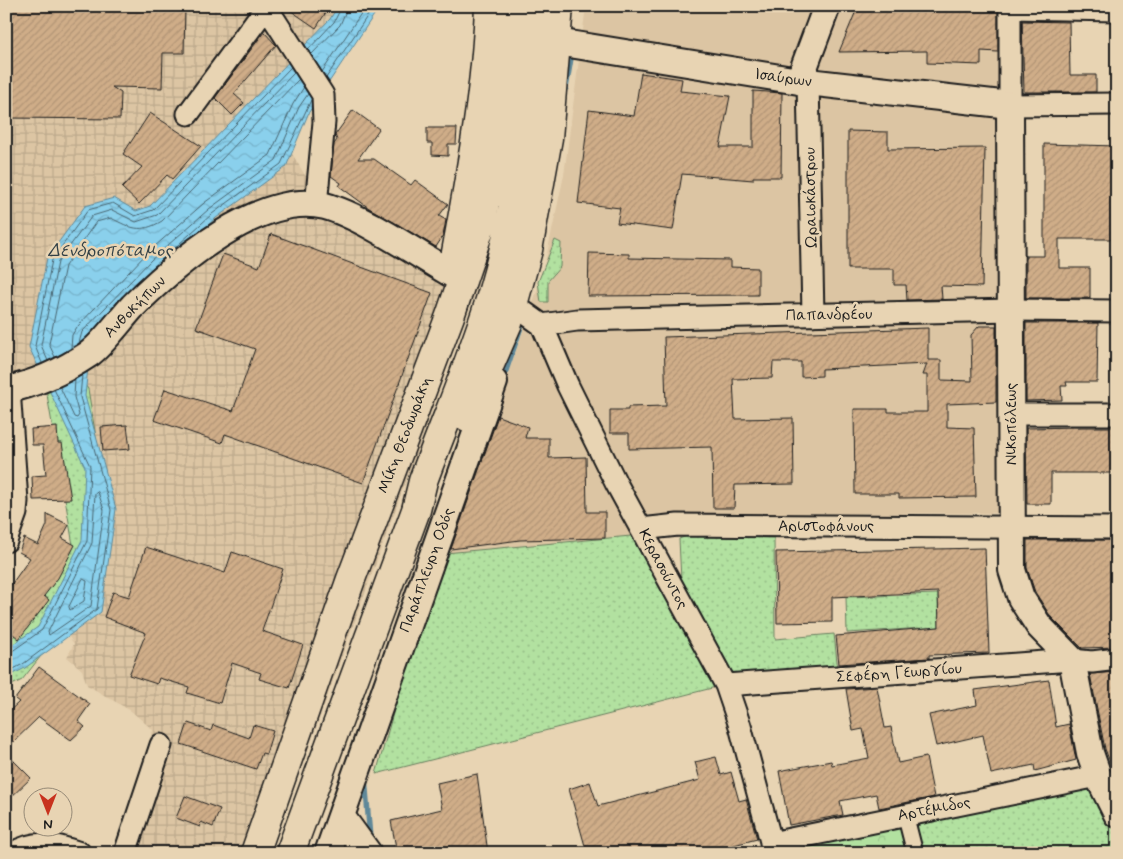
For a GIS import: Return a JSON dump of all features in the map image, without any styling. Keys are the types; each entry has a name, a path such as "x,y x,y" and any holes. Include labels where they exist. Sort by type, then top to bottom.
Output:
{"highway":[{"path":"440,343 475,142 489,6"},
{"name":"Μίκη Θεοδωράκη","path":"254,853 351,579 440,343 485,211 503,115 514,6"},
{"name":"Μίκη Θεοδωράκη","path":"290,853 416,510 423,482 483,320 498,268 522,148 536,6"},
{"path":"416,510 443,473 511,314 528,250 547,147 559,6"}],"street":[{"name":"Ωραιοκάστρου","path":"813,315 803,81 827,6"},
{"path":"188,114 267,7 323,95 324,122 316,205"},
{"path":"1010,7 1117,10"},
{"name":"Νικοπόλεως","path":"1010,7 1012,570 1021,598 1039,626 1072,660"},
{"name":"Ισαύρων","path":"557,42 803,81 1010,105"},
{"path":"1010,105 1117,104"},
{"name":"Ανθοκήπων","path":"8,389 39,380 91,353 156,284 214,238 267,212 301,205 329,207 361,222 452,274"},
{"name":"Παπανδρέου","path":"542,326 577,320 1011,310 1117,310"},
{"name":"Κερασούντος","path":"511,314 542,326 578,407 641,529 726,685 740,726 772,848"},
{"name":"Παράπλευρη Οδός","path":"328,853 495,379 511,314"},
{"path":"6,542 16,513 17,501 8,389"},
{"path":"1011,414 1117,414"},
{"name":"Αριστοφάνoυς","path":"641,529 678,525 1117,528"},
{"path":"1072,660 1090,753 1098,776 1117,814"},
{"name":"Σεφέρη Γεωργίου","path":"726,685 1072,660 1092,662 1117,660"},
{"path":"125,853 161,745"},
{"name":"Αρτέμιδος","path":"772,848 905,814 1098,776"},
{"path":"905,814 915,853"},
{"path":"341,816 368,853"},
{"path":"14,853 26,846 46,844 80,853"}],"shaded area":[{"path":"6,6 346,6 268,114 314,190 478,284 270,853 116,853 153,730 131,711 87,685 82,670 67,657 74,644 52,614 89,550 62,391 6,388"},
{"path":"586,6 1001,6 1002,513 619,515 631,536 445,553 542,277 564,175"}],"green space":[{"path":"555,240 561,243 560,267 548,281 548,302 541,302 538,282"},
{"path":"77,374 88,389 111,529 85,600 22,680 6,688 6,641 22,631 73,545 45,383"},
{"path":"631,536 679,614 716,687 376,774 394,710 445,553"},
{"path":"687,536 774,538 775,639 834,634 838,672 733,680 681,580 679,539"},
{"path":"938,594 939,627 847,633 846,597"},
{"path":"1093,784 1117,832 1117,853 922,853 915,826 928,823 927,818"},
{"path":"898,822 908,853 788,853 787,847"}],"water":[{"name":"Δενδροπόταμος","path":"338,6 380,6 309,112 286,167 216,218 158,269 91,339 85,396 116,509 101,612 25,668 6,678 6,649 38,627 82,540 85,467 29,347 47,258 85,206 114,198 136,211 150,206 330,19"}],"building":[{"path":"6,6 185,6 184,53 163,53 162,88 112,87 121,93 120,119 6,118"},
{"path":"284,6 330,6 316,28"},
{"path":"858,6 998,6 998,52 981,51 981,65 927,63 927,51 839,52"},
{"path":"1022,21 1069,22 1070,75 1096,75 1096,92 1024,92"},
{"path":"264,32 276,45 234,94 244,103 232,115 215,98"},
{"path":"641,73 682,79 680,91 730,96 720,147 753,147 753,91 782,93 781,177 753,177 753,180 682,174 673,230 617,223 620,208 578,203 589,110 634,116"},
{"path":"353,110 379,129 358,159 374,159 411,185 415,180 448,204 439,216 446,220 443,236 436,247 369,208 339,186 341,183 331,176 334,144 337,140 335,135"},
{"path":"150,113 201,146 172,179 167,175 139,204 122,188 142,167 123,154"},
{"path":"427,128 457,128 456,144 448,144 448,156 432,155 432,143 427,143"},
{"path":"848,131 888,132 888,149 985,148 982,287 941,286 942,299 907,300 906,285 894,285 894,269 848,269"},
{"path":"1044,144 1117,146 1117,239 1059,239 1059,268 1090,268 1090,298 1026,298 1026,256 1044,256"},
{"path":"271,234 432,293 363,483 225,434 222,443 154,420 165,389 233,411 255,349 196,328 223,254 259,267"},
{"path":"589,253 629,254 629,258 730,260 730,267 758,268 758,295 588,296"},
{"path":"1026,323 1098,323 1097,382 1066,382 1067,386 1061,386 1062,400 1026,401"},
{"path":"979,326 996,326 996,402 947,404 947,427 974,428 976,497 899,498 899,494 855,494 854,409 888,409 888,412 927,412 927,375 923,375 927,364 822,369 822,376 801,377 801,362 773,362 772,378 733,379 735,419 793,418 794,484 735,485 734,508 713,508 712,447 629,449 629,433 610,433 610,410 628,410 628,407 666,406 664,337 928,328 928,360 941,360 941,380 972,381 971,335"},
{"path":"498,416 528,427 525,438 549,438 549,458 586,457 587,512 605,512 605,538 520,540 451,549"},
{"path":"127,425 130,449 103,451 101,427"},
{"path":"57,427 58,443 62,443 71,499 33,500 32,476 46,475 43,445 32,445 31,429"},
{"path":"1117,427 1117,469 1115,469 1115,473 1051,473 1051,504 1027,504 1026,428"},
{"path":"47,514 69,525 62,538 75,545 58,578 44,596 49,600 19,639 6,628 6,592 30,558 19,552 24,538 38,545 47,525"},
{"path":"1027,540 1117,540 1117,647 1082,648 1051,617 1035,592 1027,568"},
{"path":"146,547 225,573 232,552 283,569 262,631 303,645 289,688 259,679 261,673 232,663 220,703 187,693 189,687 159,678 157,684 129,675 146,633 104,617 113,592 129,597"},
{"path":"985,548 989,653 929,655 929,658 839,664 836,636 939,627 938,592 832,597 832,622 777,623 776,552"},
{"path":"39,667 90,704 78,721 85,727 71,740 39,717 6,749 6,714 19,702 15,699"},
{"path":"1117,672 1117,780 1105,749 1090,674"},
{"path":"1049,680 1056,727 1069,724 1076,760 1035,771 1034,765 991,774 983,735 936,746 929,715 977,705 975,690"},
{"path":"877,687 885,728 891,727 898,763 926,757 934,797 879,808 876,794 840,801 843,815 789,825 779,771 831,761 832,765 869,758 863,729 853,731 846,689"},
{"path":"188,723 211,731 213,725 249,738 253,725 273,731 266,754 262,753 256,769 181,744"},
{"path":"6,753 31,778 6,802"},
{"path":"716,757 721,775 731,772 739,801 746,799 757,839 703,853 587,853 569,789 590,782 598,806 700,780 695,762"},
{"path":"477,774 488,853 397,853 391,821 442,809 437,783"},
{"path":"185,796 220,809 213,827 201,822 200,827 176,818"}],"waterway":[{"path":"566,88 572,52"},
{"path":"502,382 521,327"},
{"path":"365,778 370,838"}]}
